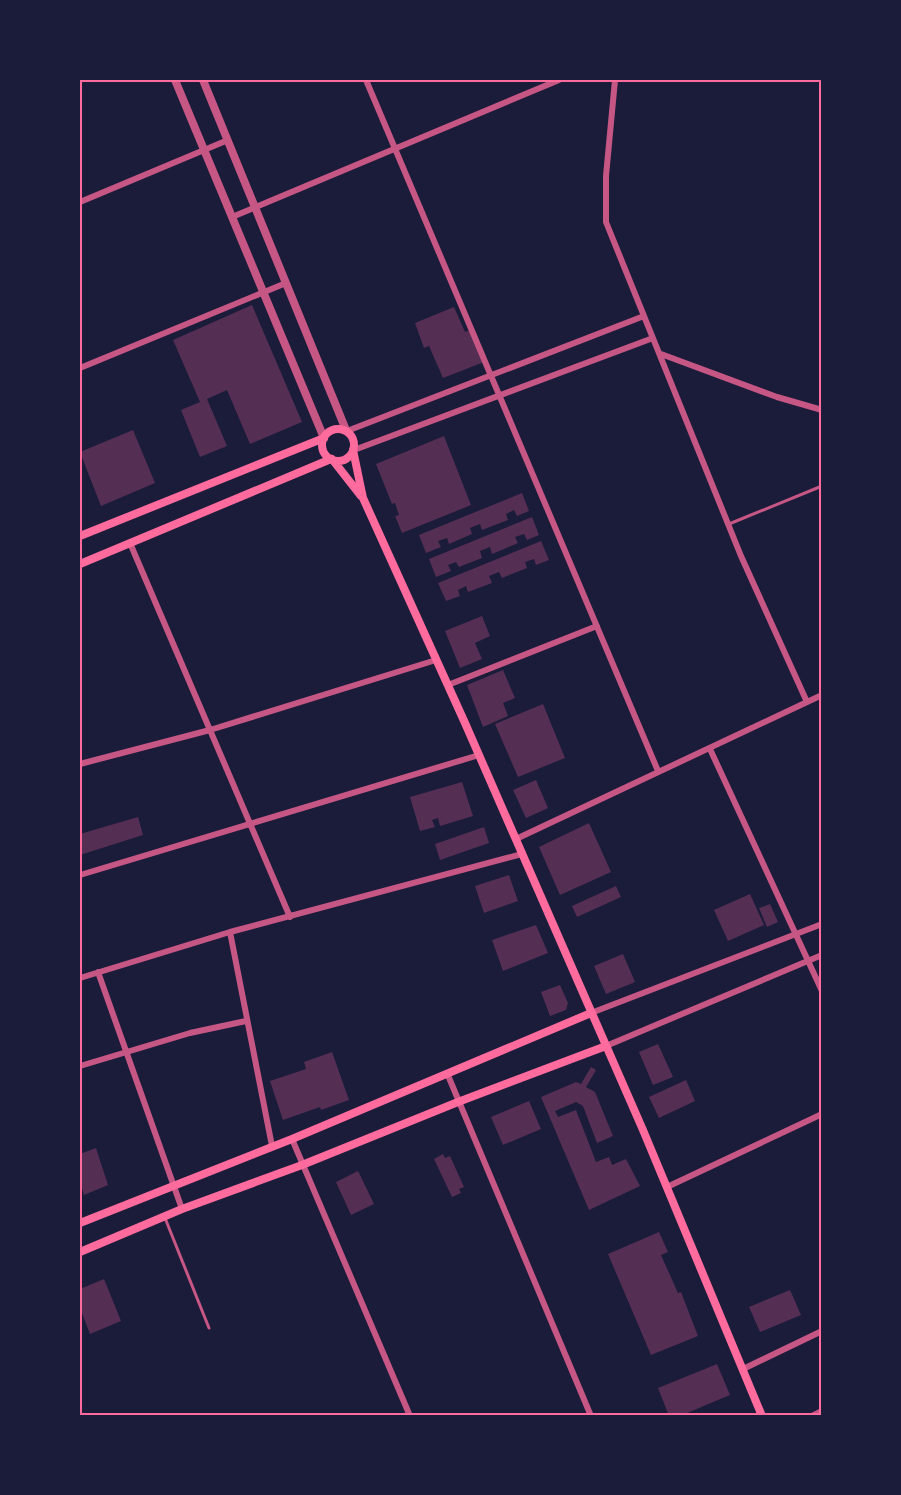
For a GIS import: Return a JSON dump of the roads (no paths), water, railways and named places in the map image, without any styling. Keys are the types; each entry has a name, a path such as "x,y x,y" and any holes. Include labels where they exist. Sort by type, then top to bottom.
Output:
{"main road":[{"path":"80,536 324,438 334,429 346,430 354,441 353,450 363,498 479,755 606,1046 762,1416"},
{"path":"324,438 323,450 363,498"},
{"path":"80,564 332,459 347,458 353,450"},
{"path":"80,1223 291,1139 591,1013"},
{"path":"80,1252 182,1209 302,1165 458,1102 606,1046"}],"street":[{"path":"175,80 324,438"},
{"path":"203,80 346,430 644,316"},
{"path":"366,80 658,771"},
{"path":"232,218 559,80"},
{"path":"615,80 606,176 606,222 728,524 807,702"},
{"path":"80,202 228,140"},
{"path":"80,368 286,283"},
{"path":"353,450 653,338"},
{"path":"661,354 777,397 822,410"},
{"path":"130,543 290,917"},
{"path":"448,686 597,626"},
{"path":"80,764 210,730 436,660"},
{"path":"516,839 822,695"},
{"path":"710,749 822,991"},
{"path":"80,875 479,755"},
{"path":"80,978 230,932 522,854"},
{"path":"591,1013 822,924"},
{"path":"230,932 272,1146"},
{"path":"606,1046 822,955"},
{"path":"98,972 182,1209"},
{"path":"80,1066 190,1033 246,1021"},
{"path":"447,1073 591,1416"},
{"path":"667,1187 822,1114"},
{"path":"291,1139 410,1416"},
{"path":"743,1369 822,1331"},
{"path":"812,1416 822,1411"}],"lane":[{"path":"728,524 822,486"},
{"path":"165,1216 208,1328"}]}
